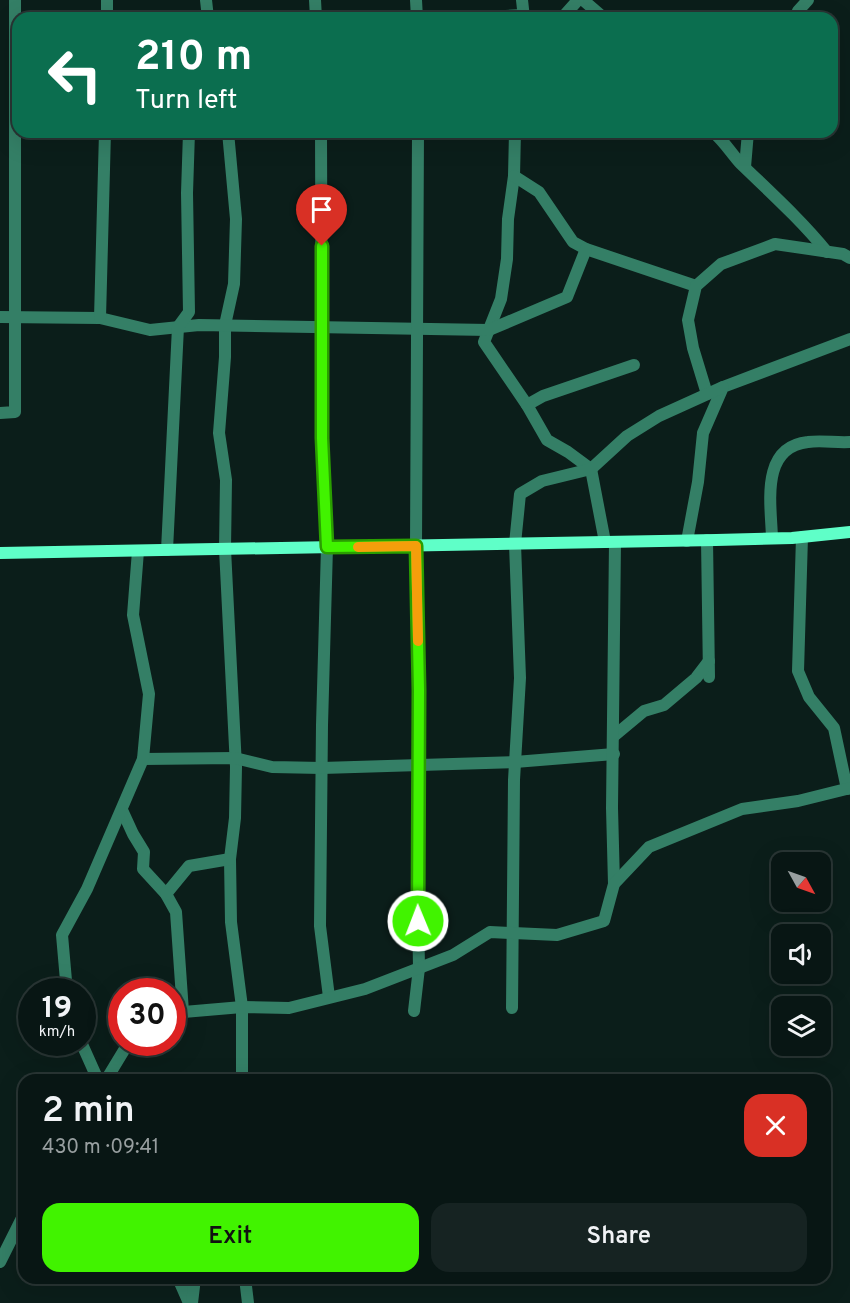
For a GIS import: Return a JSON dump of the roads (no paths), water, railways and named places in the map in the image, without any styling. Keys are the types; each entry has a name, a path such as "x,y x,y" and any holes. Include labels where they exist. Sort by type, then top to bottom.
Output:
{"main road":[{"path":"0,553 687,541 802,537 850,532"}],"street":[{"path":"568,12 580,0 596,12"},
{"path":"798,12 808,0"},
{"path":"0,412 15,412 16,138"},
{"path":"100,318 105,138"},
{"path":"167,550 178,327 189,312 187,193 189,138"},
{"path":"229,138 236,219 234,284 225,326 219,433 226,480 225,549 235,758 235,818 230,859 231,922 242,1007 242,1074"},
{"path":"321,138 322,438 327,547 320,926 328,997"},
{"path":"414,1011 419,968 419,690 416,546 418,138"},
{"path":"186,1011 242,1007 289,1008 365,989 453,955 490,932 557,935 604,921 614,884 610,542 591,469 547,440 527,405 484,342 501,299 507,259 515,138"},
{"path":"720,138 745,167 804,224 827,252"},
{"path":"745,167 747,138"},
{"path":"514,176 539,192 573,242 585,249 696,286"},
{"path":"707,394 693,348 688,320 696,286 721,264 775,244 843,254 850,258"},
{"path":"0,317 100,318 150,330 225,326 489,330 567,297 585,249"},
{"path":"512,1008 515,762 520,678 515,544 520,494 542,481 591,469 627,436 659,416 723,387 850,341"},
{"path":"527,405 543,396 634,365"},
{"path":"687,541 698,482 703,434 723,387"},
{"path":"772,538 770,495 774,464 788,447 807,442 850,442"},
{"path":"614,884 649,847 731,813 849,789 834,728 809,697 798,671 802,537"},
{"path":"707,540 710,677"},
{"path":"66,978 63,935 87,889 143,759 149,694 133,615 138,551"},
{"path":"614,736 644,711 664,705 696,678 709,661"},
{"path":"143,759 235,758 272,767 322,768 515,762 614,754"},
{"path":"122,810 132,834 144,852 143,868 166,894 176,912 177,978"},
{"path":"166,894 189,866 230,859"},
{"path":"87,1056 95,1074"},
{"path":"110,1074 121,1056"},
{"path":"0,1262 18,1226"},
{"path":"181,1284 190,1303"},
{"path":"190,1303 194,1284"},
{"path":"246,1284 248,1303"}]}
